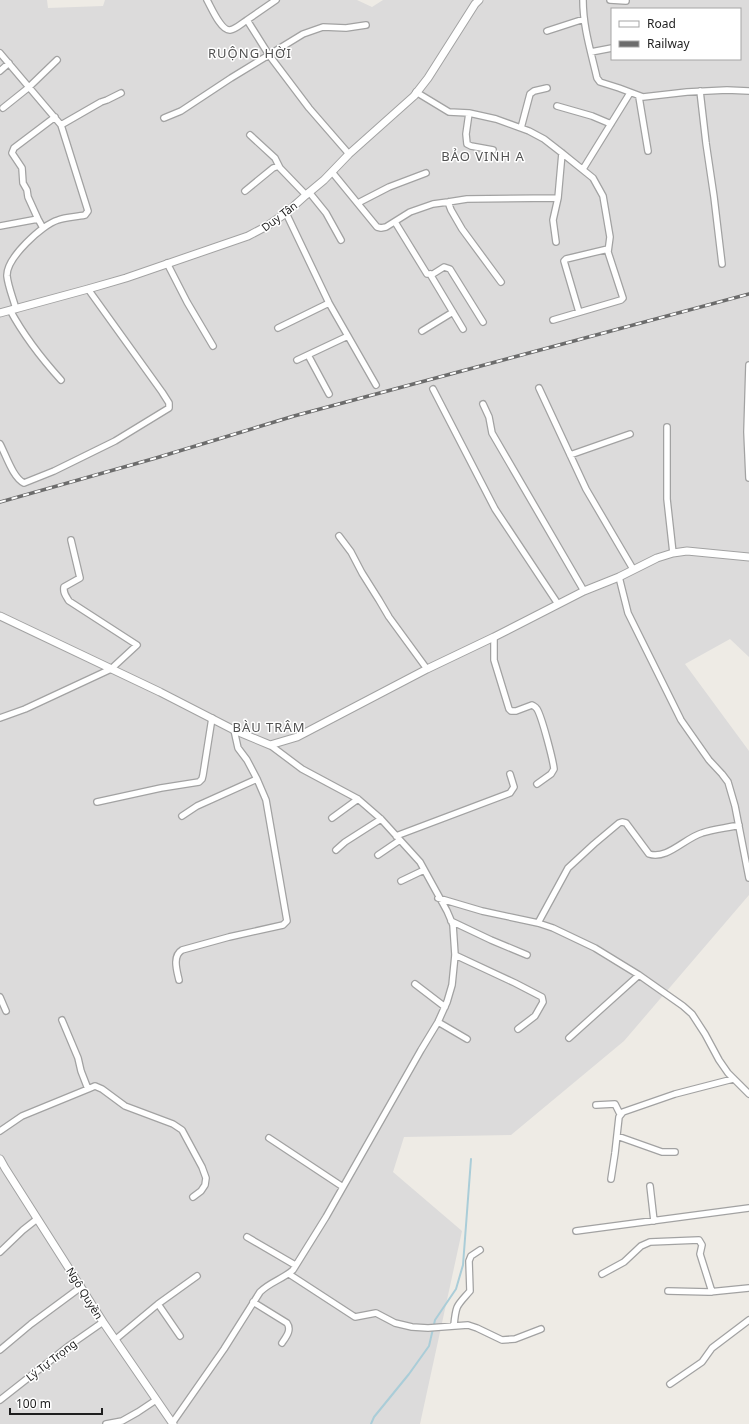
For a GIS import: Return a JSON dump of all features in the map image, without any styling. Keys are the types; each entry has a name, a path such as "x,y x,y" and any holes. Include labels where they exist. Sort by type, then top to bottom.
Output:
{"street":[{"path":"207,0 222,26 230,30 276,0"},
{"name":"Duy Tân","path":"0,313 126,278 259,231 286,213 399,110 428,78 479,0"},
{"path":"584,0 584,19 597,78 600,82 619,88 639,97 700,91 749,91"},
{"path":"610,0 626,1"},
{"path":"547,31 584,19"},
{"path":"247,20 269,55 309,108 349,154"},
{"path":"164,118 181,111 231,78 304,34 323,27 346,28 366,25"},
{"path":"591,52 611,48"},
{"path":"0,53 28,88 61,125 88,211 85,215 58,220 43,228 26,245 9,267 7,276 13,309 24,334 40,356 61,380"},
{"path":"3,108 28,88 57,60"},
{"path":"0,71 9,63"},
{"path":"521,128 530,94 534,91 547,88"},
{"path":"700,91 722,264"},
{"path":"416,92 449,112 469,113 496,119 521,128 544,139 584,169 593,178 603,196 610,237 608,249 609,256 623,298 621,300 552,320"},
{"path":"61,125 101,102 121,93"},
{"path":"584,169 630,93"},
{"path":"639,97 648,151"},
{"path":"557,106 592,116 611,124"},
{"path":"469,113 466,134 467,144 493,150"},
{"path":"43,228 23,183 22,168 12,153 14,148 55,117"},
{"path":"250,135 275,158 279,166 326,214 341,240"},
{"path":"556,242 553,220 558,198 562,153"},
{"path":"245,191 273,168 279,166"},
{"path":"332,172 377,227 381,228 386,227 410,212 433,204 467,199 558,198"},
{"path":"358,203 395,184 426,173"},
{"path":"448,202 462,229 501,282"},
{"path":"286,213 329,303 376,385"},
{"path":"0,226 38,219"},
{"path":"395,222 427,274 430,274 463,329"},
{"path":"579,312 564,261 566,259 608,249"},
{"path":"167,263 187,302 213,346"},
{"path":"430,274 433,274 444,267 450,269 483,322"},
{"path":"0,444 12,469 20,481 24,483 61,468 115,441 169,408 169,403 162,392 88,289"},
{"path":"278,328 329,303"},
{"path":"422,331 453,312"},
{"path":"297,360 348,336"},
{"path":"308,355 329,394"},
{"path":"749,365 747,432 749,478"},
{"path":"540,388 586,489 633,569"},
{"path":"433,389 495,509 558,604"},
{"path":"484,404 489,417 492,433 584,591"},
{"path":"667,427 667,499 673,553"},
{"path":"570,455 630,434"},
{"path":"339,536 351,552 389,617 427,669"},
{"path":"0,718 25,710 112,669 137,645 69,601 64,591 64,587 80,578 70,540"},
{"path":"270,745 297,737 427,669 584,591 673,553 696,551 749,557"},
{"path":"619,577 628,613 681,720 705,754 728,782 739,825 749,878"},
{"path":"0,616 112,669 234,730 270,745 302,769 358,799 381,819 420,862 451,921 454,936 455,955 452,985 445,1007 438,1022 326,1217 295,1266 288,1274 265,1286 173,1423"},
{"path":"494,637 494,660 509,709 514,712 532,705 535,706 546,739 554,769 551,774 537,784"},
{"path":"97,802 161,788 199,782 203,775 212,718"},
{"path":"178,980 176,959 179,952 182,950 229,937 283,925 287,921 268,811 257,779 247,760 238,748 234,730"},
{"path":"378,855 398,838 510,793 514,787 510,774"},
{"path":"182,816 197,806 257,779"},
{"path":"332,818 358,799"},
{"path":"336,850 345,842 381,819"},
{"path":"538,923 568,868 619,823 626,823 649,854 655,856 663,855 703,833 739,825"},
{"path":"401,880 424,870"},
{"path":"438,898 482,911 538,923 566,933 595,948 639,975 692,1014 719,1060 733,1079 749,1094"},
{"path":"451,921 527,955"},
{"path":"455,955 542,997 543,1002 535,1016 518,1029"},
{"path":"569,1038 639,975"},
{"path":"415,984 445,1007"},
{"path":"0,997 6,1011"},
{"path":"62,1020 78,1058 81,1072 88,1089"},
{"path":"438,1022 467,1039"},
{"path":"620,1114 628,1109 643,1104 733,1079"},
{"path":"0,1131 22,1116 95,1086 102,1088 125,1106 173,1124 182,1130 202,1166 206,1178 205,1185 201,1191 193,1197"},
{"path":"596,1105 615,1104 620,1114 618,1136 610,1179"},
{"path":"618,1136 662,1152 675,1152"},
{"path":"269,1138 342,1188"},
{"name":"Ngô Quyền","path":"0,1159 2,1170 52,1240 103,1322 173,1423"},
{"path":"650,1186 654,1221"},
{"path":"576,1232 749,1208"},
{"path":"0,1252 22,1230 37,1219"},
{"path":"247,1236 295,1266"},
{"path":"602,1274 624,1262 641,1246 650,1242 699,1240 702,1245 700,1254 712,1292"},
{"path":"454,1325 459,1303 470,1291 469,1261 471,1256 480,1250"},
{"path":"288,1274 355,1317 376,1313 400,1325 412,1327 430,1328 468,1325 502,1340 515,1338 541,1329"},
{"path":"116,1339 158,1304 197,1276"},
{"path":"0,1350 81,1287"},
{"path":"668,1292 712,1292 749,1288"},
{"path":"253,1302 290,1326 290,1329 282,1343"},
{"path":"158,1304 180,1336"},
{"path":"670,1384 698,1365 706,1358 712,1348 749,1320"},
{"name":"Lý Tự Trọng","path":"0,1400 70,1345 103,1322"},
{"path":"106,1424 122,1421 156,1400"}],"shaded area":[{"path":"0,0 47,0 48,8 103,6 105,0 357,0 372,7 383,0 749,0 749,657 730,639 685,664 749,751 749,895 624,1041 511,1135 404,1137 393,1172 462,1231 420,1424 0,1424"}],"waterway":[{"path":"371,1424 374,1417 409,1374 429,1346 435,1320 456,1289 463,1265 471,1159"}],"railway":[{"path":"0,502 156,458 294,416 749,294"}],"district":[{"name":"RUỘNG HỜI","path":"250,53"},
{"name":"BẢO VINH A","path":"483,156"},
{"name":"BÀU TRÂM","path":"269,727"}]}
